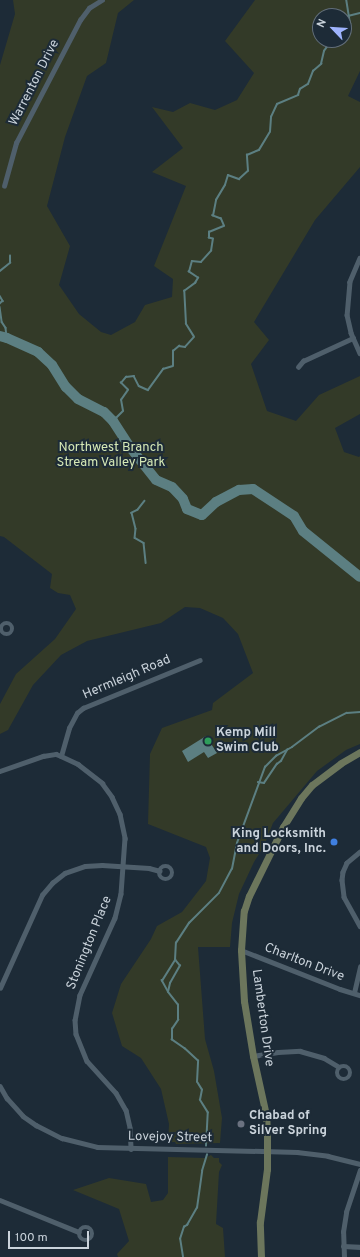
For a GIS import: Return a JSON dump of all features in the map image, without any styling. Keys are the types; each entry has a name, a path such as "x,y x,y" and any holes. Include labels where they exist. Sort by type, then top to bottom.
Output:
{"street":[{"name":"Warrenton Drive","path":"4,186 16,144 80,20 90,8 102,0"},
{"path":"360,258 350,282 347,298 347,315 353,338 360,353"},
{"path":"298,367 303,361 353,338"},
{"name":"Hermleigh Road","path":"61,756 69,728 77,713 83,708 200,660"},
{"name":"Lamberton Drive","path":"260,1257 260,1222 267,1152 266,1114 253,1056 244,1000 241,950 242,928 249,896 283,827 302,798 312,785 341,763 360,752"},
{"path":"0,772 43,756 56,754 61,756"},
{"name":"Stonington Place","path":"61,756 78,764 102,783 112,797 120,814 124,829 122,894 115,918 80,995 74,1020 76,1034 87,1061 116,1093 126,1110 130,1128 131,1149"},
{"path":"360,852 347,863 343,872 342,880 344,896 360,926"},
{"path":"0,988 42,895 52,883 65,873 85,866 124,866 160,871"},
{"name":"Charlton Drive","path":"241,950 360,995"},
{"path":"354,993 360,967"},
{"path":"253,1056 278,1052 300,1051 324,1058 338,1067"},
{"name":"Lovejoy Street","path":"0,1086 7,1098 23,1116 62,1138 97,1146 131,1149 267,1152 328,1156 360,1164"},
{"path":"344,1257 343,1246 346,1212 360,1170"},
{"path":"0,1200 79,1232"},
{"path":"343,1246 360,1248"}],"green space":[{"name":"Northwest Branch Stream Valley Park","path":"13,0 134,0 118,13 106,63 87,76 65,137 47,206 70,246 59,285 79,314 101,332 111,335 135,322 145,305 172,297 173,279 154,266 186,186 152,172 183,148 152,107 173,112 190,103 215,110 237,100 254,73 225,41 255,0 360,0 360,71 348,96 360,102 360,167 315,220 254,322 269,340 251,364 267,411 296,421 319,395 360,376 360,414 335,428 344,452 359,457 360,456 360,744 346,750 317,771 273,823 264,846 254,862 239,894 232,923 230,947 198,947 205,1039 214,1071 222,1118 220,1143 176,1144 175,1142 168,1142 169,1124 161,1089 141,1058 122,1046 112,1013 121,984 151,939 157,926 182,912 206,881 210,858 206,847 148,824 150,754 162,728 212,710 213,703 253,673 238,634 223,618 200,608 185,607 161,623 87,641 61,655 33,685 8,730 0,734 0,704 16,674 55,639 76,609 70,595 58,593 50,588 52,574 4,537 0,536 0,65 15,14"},
{"path":"211,1155 214,1158 219,1158 219,1162 222,1165 219,1172 216,1224 223,1228 225,1257 118,1257 117,1254 129,1241 119,1209 73,1190 109,1178 146,1184 151,1202 163,1200 168,1193 168,1157 205,1158"}],"shaded area":[{"path":"206,736 217,753 208,758 204,752 188,762 182,751"}],"waterway":[{"path":"346,0 347,8"},
{"path":"352,15 360,13"},
{"path":"113,421 123,411 121,400 128,390 121,383 126,377 134,376 139,386 148,390 163,369 173,366 173,351 179,346 185,347 194,337 186,324 184,291 195,283 198,278 189,272 192,261 201,262 211,251 213,239 209,238 209,232 224,226 221,219 213,216 216,200 225,185 228,175 239,179 248,171 247,155 259,150 270,132 271,117 277,104 298,95 300,89 308,84 313,71 321,64 326,48"},
{"path":"0,271 10,263 10,256"},
{"path":"0,296 3,301 0,304"},
{"path":"0,307 2,322 6,328 7,338"},
{"path":"0,336 38,352 52,365 66,387 78,399 104,412 113,421 129,446 156,480 172,487 183,499 187,509 202,515 216,502 239,490 253,489 294,516 303,531 360,577"},
{"path":"145,501 138,510 132,513 136,529 135,538 144,543 146,563"},
{"path":"206,1146 208,1113 200,1100 202,1090 197,1082 198,1061 172,1040 172,1029 178,1020 178,1005 162,981 175,960 176,943 189,923 219,893 232,869 237,843 265,767 276,756 292,747 319,727 347,713 360,712"},
{"path":"258,782 264,783 277,764 281,761 287,750"},
{"path":"168,992 170,983 180,966 176,961"},
{"path":"183,1257 180,1239 184,1227 187,1225 197,1208 202,1171 207,1155"}],"place":[{"name":"Kemp Mill Swim Club","path":"208,741"},
{"name":"King Locksmith and Doors, Inc.","path":"334,842"},
{"name":"Chabad of Silver Spring","path":"241,1124"}]}
